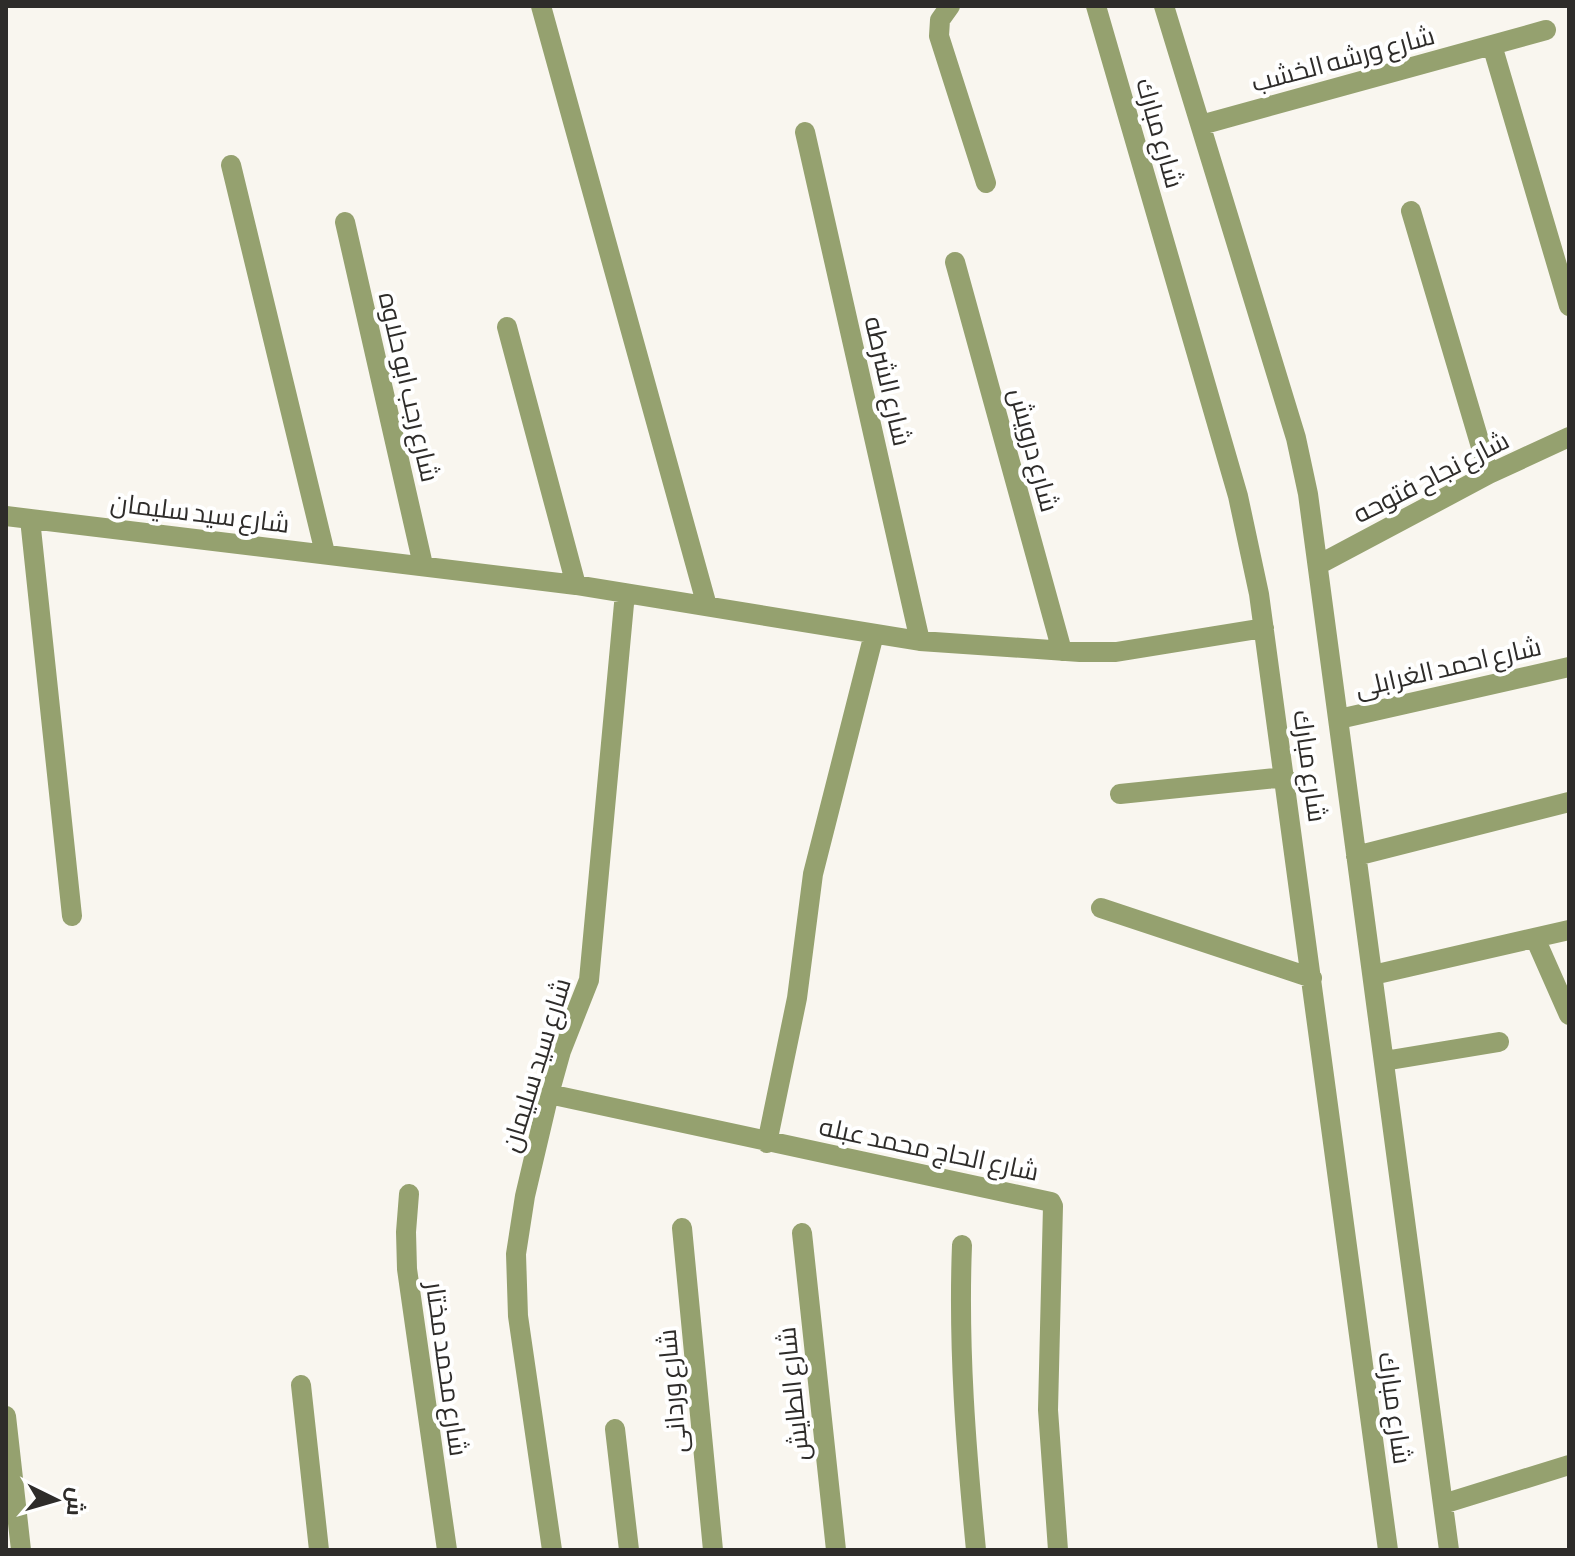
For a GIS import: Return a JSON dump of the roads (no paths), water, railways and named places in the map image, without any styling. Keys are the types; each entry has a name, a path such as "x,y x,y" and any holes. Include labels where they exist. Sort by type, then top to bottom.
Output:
{"street":[{"path":"541,6 707,606"},
{"path":"950,6 940,20 939,36 986,183"},
{"name":"شارع مبارك","path":"1096,6 1238,496 1264,628 1388,1550"},
{"name":"شارع مبارك","path":"1164,6 1296,438 1308,494 1443,1504 1442,1549"},
{"name":"شارع ورشه الخشب","path":"1201,125 1546,30"},
{"path":"1492,45 1569,306"},
{"name":"شارع الشرطه","path":"805,132 920,641"},
{"path":"231,165 325,553"},
{"path":"1411,211 1489,474"},
{"name":"شارع رجب ابو حلاوه","path":"345,222 423,565"},
{"name":"شارع درويش","path":"955,262 1062,651"},
{"path":"507,327 576,585"},
{"name":"شارع نجاح فتوحه","path":"1318,565 1489,474 1569,437"},
{"name":"شارع سيد سليمان","path":"6,516 576,585 920,641 1116,652 1264,628"},
{"path":"30,519 72,916"},
{"name":"شارع سيد سليمان","path":"552,1550 518,1316 516,1254 525,1196 549,1094 561,1051 589,980 625,593"},
{"path":"767,1143 797,998 813,874 874,634"},
{"name":"شارع احمد الغرابلى","path":"1339,719 1569,667"},
{"path":"1120,794 1285,777"},
{"path":"1356,856 1569,802"},
{"path":"1101,908 1312,978"},
{"path":"1373,975 1569,930"},
{"path":"1535,938 1569,1015"},
{"path":"1384,1061 1499,1042"},
{"name":"شارع الحاج محمد عبله","path":"549,1094 1051,1202 1049,1423 1058,1550"},
{"name":"شارع محمد مختار","path":"409,1194 407,1269 447,1550"},
{"name":"شارع وردانى","path":"682,1228 713,1550"},
{"name":"شارع الطايش","path":"802,1233 836,1550"},
{"path":"962,1245 959,1322 976,1550"},
{"path":"301,1385 319,1550"},
{"path":"6,1416 9,1469 21,1550"},
{"path":"615,1429 629,1550"},
{"path":"1443,1504 1569,1465"}]}
